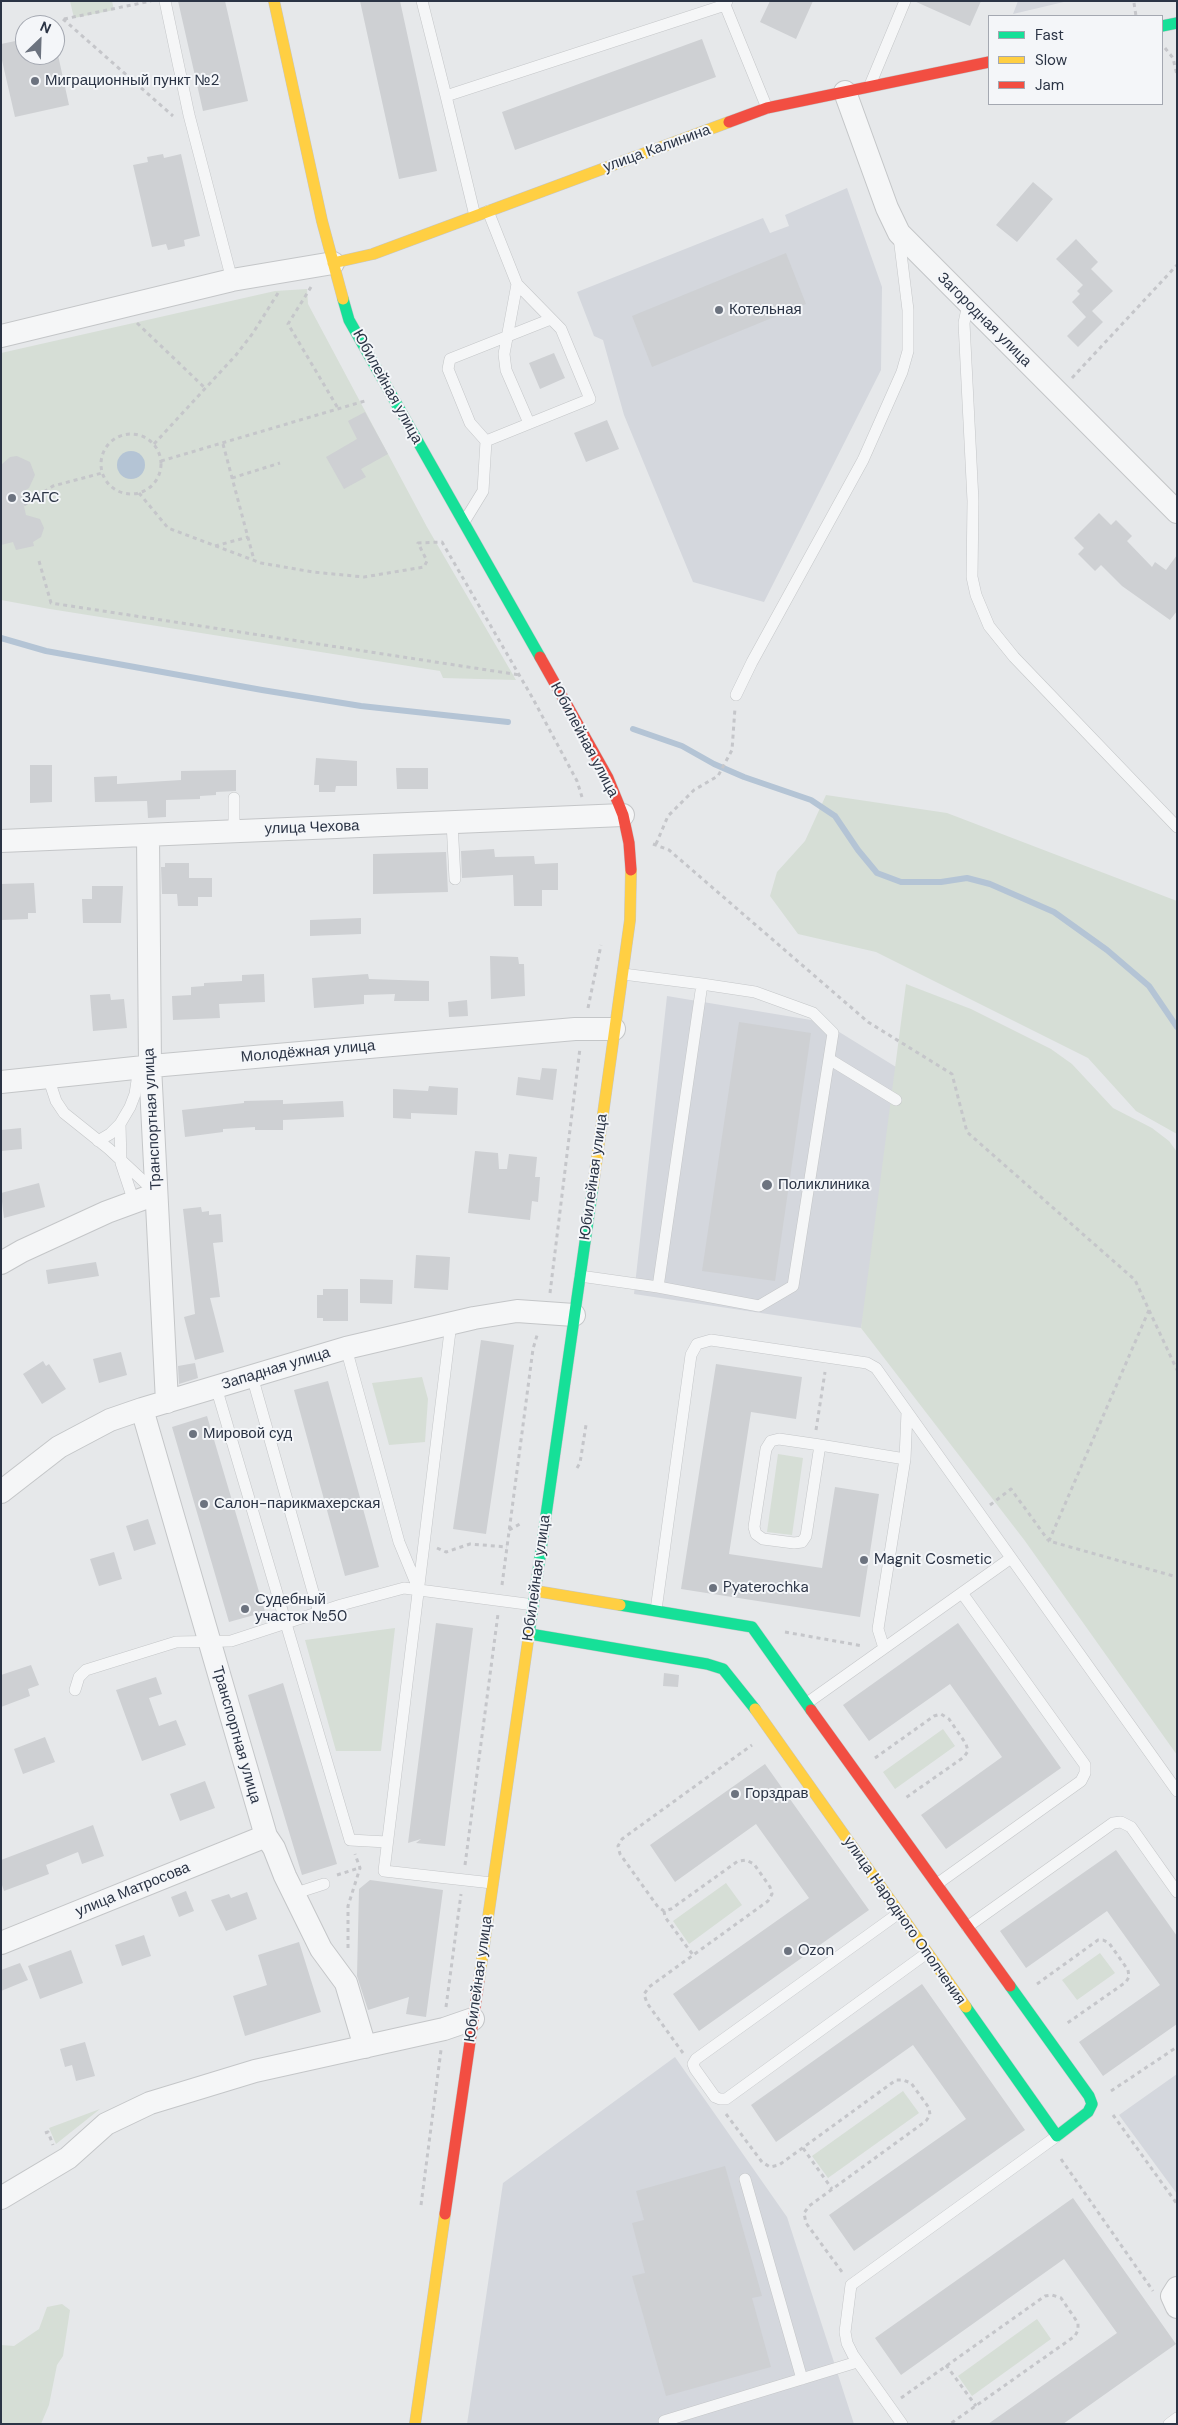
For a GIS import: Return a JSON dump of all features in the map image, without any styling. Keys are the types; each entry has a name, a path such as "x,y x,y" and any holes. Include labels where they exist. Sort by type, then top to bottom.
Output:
{"main road":[{"name":"Юбилейная улица","path":"274,1 333,263 349,320 608,778 622,814 630,843 632,878 630,920 530,1634 415,2424"},
{"path":"1163,26 1177,23"},
{"name":"улица Калинина","path":"333,263 373,254 767,108 988,62"},
{"path":"536,1591 752,1627 1088,2096 1092,2104 1088,2112 1053,2139"},
{"name":"улица Народного Ополчения","path":"530,1634 707,1664 722,1670 731,1677 927,1953 1053,2139"}],"street":[{"name":"Загородная улица","path":"845,92 887,208 898,233 1177,512"},
{"path":"1,336 232,280 333,263"},
{"name":"улица Чехова","path":"1,842 622,814"},
{"name":"Транспортная улица","path":"148,835 145,1067 156,1194 167,1402"},
{"name":"Молодёжная улица","path":"1,1082 145,1067 614,1029"},
{"path":"1,1263 22,1251 156,1194"},
{"name":"Западная улица","path":"1,1492 59,1447 110,1420 142,1409 346,1348 451,1323 496,1314 544,1312 574,1315"},
{"name":"Транспортная улица","path":"142,1409 266,1836 274,1848 293,1894 320,1949 346,1984 365,2047"},
{"name":"улица Матросова","path":"1,1943 266,1836"},
{"path":"1,2198 68,2158 106,2124 150,2103 256,2071 444,2029 473,2019"}],"lane":[{"path":"165,1 194,135 232,280"},
{"path":"422,1 475,216"},
{"path":"869,87 905,1"},
{"path":"446,96 726,3 767,108"},
{"path":"486,441 590,399 561,329 517,284 488,211"},
{"path":"736,695 752,662 863,460 902,372 908,351 908,310 898,233"},
{"path":"517,284 504,354 506,370 529,424"},
{"path":"968,304 964,323 973,501 972,577 976,595 989,626 1014,657 1177,827"},
{"path":"463,524 483,491 486,441 470,423 448,369 450,359 551,318"},
{"path":"234,798 234,832"},
{"path":"452,822 455,879"},
{"path":"580,1276 658,1287 759,1306 793,1286 833,1033 813,1013 755,992 622,973"},
{"path":"658,1287 702,984"},
{"path":"829,1059 896,1100"},
{"path":"98,1141 110,1134 120,1124 135,1094 145,1067"},
{"path":"48,1077 56,1101 64,1113 156,1194"},
{"path":"120,1124 122,1163 134,1202"},
{"path":"451,1323 384,1871 493,1884"},
{"path":"656,1610 691,1355 697,1344 711,1340 867,1363 876,1368 1177,1791"},
{"path":"346,1348 399,1542 419,1590"},
{"path":"252,1376 319,1613"},
{"path":"216,1387 350,1840 387,1842"},
{"path":"884,1648 878,1630 905,1458 907,1412"},
{"path":"817,1445 806,1536 802,1542 763,1539 756,1534 754,1527 766,1449 770,1441 779,1439 905,1458"},
{"path":"807,1703 1011,1558"},
{"path":"75,1690 79,1677 86,1670 176,1642 231,1641 404,1588 534,1605"},
{"path":"937,1884 1081,1781 1085,1773 1085,1765 962,1593"},
{"path":"967,1926 1113,1823 1121,1822 1131,1827 1177,1892"},
{"path":"293,1894 324,1884"},
{"path":"899,1913 696,2059 693,2064 714,2097 720,2100 726,2099 927,1953"},
{"path":"902,2424 857,2362 847,2343 845,2332 851,2285 1053,2139"},
{"path":"745,2179 802,2379"},
{"path":"664,2421 857,2362"},
{"path":"1168,2424 1177,2418"}],"path":[{"path":"150,1 63,19 194,135"},
{"path":"1134,3 1136,15"},
{"path":"1163,46 1173,58 1177,74"},
{"path":"1058,394 1177,265"},
{"path":"301,286 311,285 311,289 288,324 338,410"},
{"path":"154,444 253,333 281,287"},
{"path":"128,305 132,318 205,388"},
{"path":"161,461 368,400"},
{"path":"138,434 154,444 161,461 158,478 152,487 140,494 121,494 112,488 102,474 100,459 104,449 111,441 120,436 138,434"},
{"path":"223,444 254,560"},
{"path":"232,478 280,463"},
{"path":"24,505 53,486 102,474"},
{"path":"140,494 168,528 254,560 313,572 364,577 424,567 427,561 418,543 442,542 520,675 578,781 581,794 592,816"},
{"path":"215,546 248,537"},
{"path":"40,561 51,603 520,675"},
{"path":"656,844 668,816 694,790 718,776 732,750 736,695"},
{"path":"630,843 656,844 669,850 868,1022 952,1074 967,1132 1135,1280 1177,1370"},
{"path":"544,1312 552,1288 570,1146 570,1123 584,1030 602,938"},
{"path":"1048,1541 1149,1309"},
{"path":"817,1445 828,1356"},
{"path":"580,1463 586,1425"},
{"path":"979,1512 1011,1489 1048,1541 1177,1577"},
{"path":"425,1544 446,1552 470,1544 507,1546"},
{"path":"752,1627 862,1645 871,1658"},
{"path":"856,1771 934,1716 941,1714 949,1719 966,1744 968,1751 964,1757 886,1812"},
{"path":"693,1955 665,1917 664,1911 658,1907 625,1862 618,1846 622,1839 771,1732"},
{"path":"346,1984 348,1906 360,1868 350,1840"},
{"path":"664,1911 671,1909 738,1861 746,1860 754,1864 770,1887 772,1894 768,1901 649,1987 644,1994 647,2003 693,2064"},
{"path":"324,1884 333,1876 360,1868"},
{"path":"1018,1997 1098,1940 1109,1943 1114,1950 1128,1970 1129,1977 1126,1982 1047,2038"},
{"path":"1092,2104 1177,2047"},
{"path":"720,2100 724,2110 762,2162 770,2167 779,2165 896,2080 911,2083 930,2115 926,2121 809,2206 804,2213 806,2223 851,2285"},
{"path":"1092,2104 1111,2113 1177,2204"},
{"path":"1053,2139 1160,2301 1176,2295"},
{"path":"803,2148 832,2189"},
{"path":"889,2406 1045,2296 1052,2295 1060,2298 1078,2323 1078,2330 1075,2336 950,2424"},
{"path":"946,2366 976,2406"}],"shaded area":[{"path":"70,1 112,1 114,10 74,18"},
{"path":"1018,1 1068,1 1013,14"},
{"path":"847,188 882,287 881,370 764,602 693,582 624,415 603,340 594,336 577,292 763,218 770,233 789,226 785,215"},
{"path":"307,289 308,304 427,527 516,680 443,678 440,671 1,600 1,353 275,291"},
{"path":"826,795 947,813 1177,901 1177,1134 1136,1111 1088,1058 876,952 798,934 770,896 777,872 805,841"},
{"path":"906,984 971,1009 1051,1049 1072,1064 1113,1108 1152,1128 1169,1141 1177,1152 1177,1755 1025,1541 861,1328"},
{"name":"Поликлиника","path":"667,996 823,1022 909,1075 861,1328 634,1294"},
{"path":"422,1377 428,1399 425,1442 389,1445 372,1383"},
{"path":"778,1454 803,1458 792,1535 767,1532"},
{"path":"395,1628 381,1751 336,1751 305,1640"},
{"path":"943,1729 955,1746 895,1789 883,1772"},
{"path":"726,1883 742,1905 689,1944 673,1921"},
{"path":"1100,1953 1115,1973 1077,2000 1062,1980"},
{"path":"675,2057 787,2217 854,2424 467,2424 503,2183"},
{"path":"1177,2074 1177,2194 1119,2115"},
{"path":"903,2091 919,2113 828,2178 812,2156"},
{"path":"100,2109 56,2144 49,2128"},
{"path":"62,2304 70,2310 63,2356 57,2365 49,2405 41,2424 1,2424 1,2345 14,2346 39,2329 47,2307"},
{"path":"1037,2319 1051,2339 972,2396 958,2376"}],"water":[{"path":"131,451 141,455 145,465 141,475 131,479 121,475 117,465 121,455"}],"building":[{"path":"178,1 225,1 248,101 203,111"},
{"path":"360,1 400,1 437,171 399,179"},
{"path":"770,1 813,1 796,39 760,22"},
{"path":"914,1 981,1 970,26"},
{"path":"702,39 716,77 515,150 502,112"},
{"name":"Миграционный пункт №2","path":"15,41 15,65 60,65 69,105 15,117 1,56 1,44"},
{"path":"163,154 164,158 181,154 200,236 184,240 185,246 168,250 166,244 152,247 133,165 148,162 147,157"},
{"path":"1033,182 1053,199 1017,242 996,225"},
{"path":"1076,239 1098,262 1091,269 1113,291 1092,311 1103,322 1078,347 1067,336 1086,317 1072,302 1080,294 1077,291 1083,285 1056,259"},
{"name":"Котельная","path":"786,253 806,304 652,367 632,316"},
{"path":"554,353 565,378 540,389 529,363"},
{"path":"365,412 388,454 361,469 366,477 344,489 326,457 357,439 348,421"},
{"path":"607,420 619,449 586,462 574,433"},
{"name":"ЗАГС","path":"17,456 30,462 35,475 29,488 21,493 26,515 40,519 44,528 41,537 33,542 34,546 16,550 13,542 1,545 1,465 10,457"},
{"path":"1099,513 1111,525 1116,520 1132,536 1127,541 1152,567 1155,562 1166,570 1177,555 1177,611 1170,620 1122,586 1101,565 1095,571 1078,554 1084,548 1074,538"},
{"path":"316,758 357,761 357,786 336,786 335,792 319,792 319,785 314,785"},
{"path":"30,765 52,765 52,802 30,803"},
{"path":"396,768 428,768 428,789 397,789"},
{"path":"236,770 236,791 216,792 216,795 200,796 200,799 166,800 166,817 148,818 147,801 95,802 94,777 117,776 117,784 181,780 181,771"},
{"path":"494,849 495,857 534,856 535,864 558,863 558,890 542,890 542,906 514,906 513,875 462,878 461,851"},
{"path":"446,852 448,892 373,894 373,854"},
{"path":"165,863 189,863 189,878 212,878 212,897 198,897 198,906 178,906 177,894 162,894 161,867 165,867"},
{"path":"34,883 36,913 28,913 28,919 1,920 1,884"},
{"path":"92,886 123,886 121,923 83,923 82,899 92,899"},
{"path":"361,918 361,934 310,936 310,920"},
{"path":"490,956 518,957 519,964 524,964 525,996 491,999"},
{"path":"264,974 265,1002 219,1004 220,1018 173,1020 172,996 191,995 191,987 204,986 204,983 242,981 242,975"},
{"path":"368,974 369,979 429,981 429,1001 394,1001 395,994 364,995 364,1004 314,1008 312,978"},
{"path":"110,994 111,1000 124,999 127,1028 93,1031 90,995"},
{"path":"467,1000 468,1016 449,1017 448,1002"},
{"path":"739,1022 811,1033 775,1281 702,1271"},
{"path":"542,1068 557,1069 553,1100 516,1095 518,1077 540,1080"},
{"path":"429,1086 458,1088 457,1115 411,1113 411,1119 393,1118 393,1089 428,1091"},
{"path":"283,1100 283,1104 343,1101 344,1117 283,1120 283,1130 255,1130 255,1127 223,1129 223,1132 185,1137 182,1110 244,1103 244,1101"},
{"path":"21,1128 22,1149 1,1151 1,1130"},
{"path":"475,1151 498,1153 499,1169 507,1169 509,1154 537,1157 535,1177 540,1177 538,1202 532,1201 530,1220 468,1213"},
{"path":"39,1183 45,1207 4,1218 1,1193"},
{"path":"201,1207 202,1212 209,1211 209,1215 221,1214 223,1242 213,1243 220,1297 210,1298 224,1352 195,1360 184,1317 195,1314 183,1209"},
{"path":"416,1255 450,1257 448,1290 414,1288"},
{"path":"96,1262 99,1276 48,1284 46,1270"},
{"path":"360,1279 393,1280 392,1304 360,1303"},
{"path":"323,1289 348,1289 348,1321 323,1321 323,1318 317,1318 317,1295 323,1295"},
{"path":"481,1340 514,1345 486,1534 453,1529"},
{"path":"121,1352 127,1375 99,1383 93,1359"},
{"path":"43,1361 46,1366 49,1364 66,1389 42,1404 23,1374"},
{"path":"195,1363 198,1378 179,1384 178,1366"},
{"path":"716,1364 802,1377 796,1419 751,1412 729,1554 822,1568 835,1487 879,1494 860,1617 681,1589"},
{"path":"328,1381 379,1567 345,1576 294,1390"},
{"path":"207,1416 265,1612 229,1622 172,1427"},
{"path":"148,1519 156,1544 134,1551 126,1526"},
{"path":"114,1552 122,1579 99,1586 90,1559"},
{"path":"436,1623 473,1628 445,1846 416,1843 421,1839 408,1843"},
{"path":"958,1623 1061,1768 946,1849 921,1815 1002,1757 950,1684 869,1741 843,1705"},
{"path":"31,1665 39,1685 28,1689 30,1696 1,1707 1,1675"},
{"path":"664,1673 679,1675 678,1687 663,1686"},
{"path":"156,1677 162,1694 149,1698 159,1726 176,1720 186,1745 142,1761 116,1690"},
{"path":"283,1683 337,1864 302,1875 248,1695"},
{"path":"45,1737 55,1762 23,1774 14,1749"},
{"path":"765,1764 869,1910 699,2031 673,1994 809,1898 756,1824 675,1882 650,1845"},
{"path":"205,1781 215,1808 180,1821 170,1794"},
{"path":"93,1825 104,1856 82,1864 78,1852 46,1865 49,1874 4,1891 1,1882 1,1860"},
{"path":"1116,1850 1177,1936 1177,2024 1103,2076 1079,2042 1160,1985 1107,1911 1026,1968 1000,1931"},
{"path":"370,1880 443,1890 426,2017 406,2014 409,1997 368,2010 357,1976 359,1889"},
{"path":"186,1891 194,1911 179,1917 171,1897"},
{"path":"247,1892 257,1919 226,1931 211,1900 229,1894 231,1898"},
{"path":"144,1935 151,1956 122,1966 115,1945"},
{"path":"299,1942 321,2012 245,2036 233,1996 267,1985 258,1955"},
{"path":"71,1950 83,1983 40,1999 28,1966"},
{"path":"20,1963 28,1980 1,1991 1,1970"},
{"path":"922,1984 1025,2130 854,2251 829,2215 966,2119 913,2045 776,2142 751,2105"},
{"path":"85,2042 95,2076 76,2081 72,2065 65,2067 60,2049"},
{"path":"725,2166 762,2296 752,2298 771,2367 666,2396 632,2276 645,2273 632,2223 644,2220 636,2191"},
{"path":"1073,2198 1176,2344 1063,2424 988,2424 1117,2333 1064,2259 901,2375 875,2338"}],"waterway":[{"path":"1,638 46,651 262,690 361,706 508,722"},
{"path":"633,729 682,746 714,764 744,777 811,800 835,816 858,850 877,873 901,882 941,882 967,878 990,884 1054,912 1107,950 1149,986 1177,1027"}],"traffic: fast":[{"path":"1163,26 1177,23"},
{"path":"343,299 349,320 540,657"},
{"path":"529,1634 593,1186"},
{"path":"620,1605 752,1627 811,1710"},
{"path":"530,1634 707,1664 723,1669 755,1709"},
{"path":"966,2007 1057,2136 1088,2112 1092,2104 1089,2096 1010,1986"}],"traffic: slow":[{"path":"274,1 322,221 343,299"},
{"path":"333,263 373,254 729,122"},
{"path":"593,1186 630,920 631,870"},
{"path":"536,1591 620,1605"},
{"path":"479,1980 529,1634"},
{"path":"755,1709 966,2007"},
{"path":"415,2424 445,2214"}],"traffic: jam":[{"path":"729,122 767,108 988,62"},
{"path":"540,657 608,778 623,815 629,843 631,870"},
{"path":"811,1710 1010,1986"},
{"path":"445,2214 479,1980"}],"place":[{"name":"Миграционный пункт №2","path":"35,81"},
{"name":"Котельная","path":"719,310"},
{"name":"ЗАГС","path":"12,498"},
{"name":"Поликлиника","path":"767,1185"},
{"name":"Мировой суд","path":"193,1434"},
{"name":"Салон-парикмахерская","path":"204,1504"},
{"name":"Magnit Cosmetic","path":"864,1560"},
{"name":"Pyaterochka","path":"713,1588"},
{"name":"Судебный участок №50","path":"245,1609"},
{"name":"Горздрав","path":"735,1794"},
{"name":"Ozon","path":"788,1951"}]}
